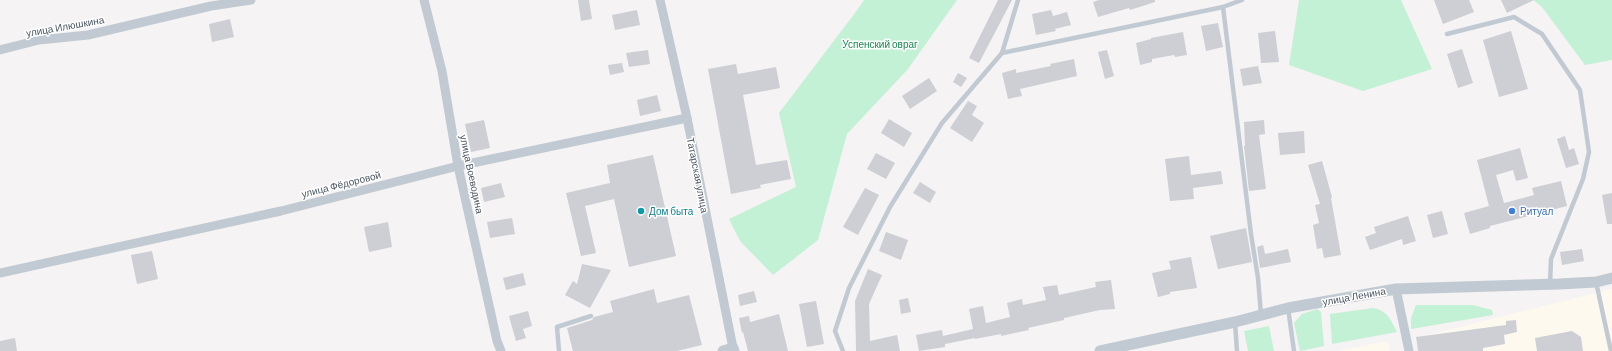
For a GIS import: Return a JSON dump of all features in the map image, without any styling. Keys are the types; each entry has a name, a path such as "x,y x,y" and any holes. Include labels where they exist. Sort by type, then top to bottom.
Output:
{"street":[{"name":"улица Илюшкина","path":"0,50 39,40 88,35 211,6 250,0"},
{"name":"улица Воеводина","path":"424,0 442,71 458,166 497,341 501,351"},
{"name":"Татарская улица","path":"660,0 686,118 730,350"},
{"name":"улица Фёдоровой","path":"0,273 281,210 458,166 686,118"},
{"name":"улица Ленина","path":"1100,351 1235,322 1288,308 1396,289 1596,282 1612,278"},
{"path":"1396,289 1409,351"}],"lane":[{"path":"844,351 835,331 850,288 890,208 942,123 1002,53 1018,0"},
{"path":"1002,53 1223,7 1242,0"},
{"path":"1223,7 1251,234 1258,278 1261,315"},
{"path":"1448,34 1514,17 1542,34 1580,90 1589,152 1583,179 1550,259 1550,284"},
{"path":"1596,282 1610,351"},
{"path":"1288,308 1294,351"},
{"path":"559,351 556,327 591,316"},
{"path":"1235,322 1238,351"}],"shaded area":[{"path":"1612,289 1612,351 1418,351 1415,338"},
{"path":"1388,341 1390,351 1338,351"}],"green space":[{"name":"Успенский овраг","path":"864,0 957,0 908,69 847,134 818,240 773,275 740,241 729,219 796,187 779,113"},
{"path":"1299,0 1401,0 1432,69 1363,91 1289,65"},
{"path":"1533,0 1612,0 1612,60 1585,65 1542,7"},
{"path":"1416,305 1473,305 1492,310 1493,315 1411,329 1411,318"},
{"path":"1373,308 1385,313 1397,332 1332,344 1330,314"},
{"path":"1317,309 1321,312 1324,346 1300,351 1294,323 1302,314"},
{"path":"1269,326 1274,351 1248,351 1244,331"}],"building":[{"path":"578,0 589,0 592,19 581,21"},
{"path":"998,0 1012,0 979,63 969,58"},
{"path":"1099,0 1155,0 1155,2 1130,10 1129,8 1098,17 1093,2"},
{"path":"1434,0 1469,0 1474,12 1443,24"},
{"path":"1501,0 1534,0 1507,13"},
{"path":"637,10 640,25 615,30 612,15"},
{"path":"1051,10 1053,16 1067,12 1071,25 1055,29 1056,31 1036,35 1032,14"},
{"path":"230,19 234,37 212,42 209,24"},
{"path":"1218,23 1223,47 1206,51 1201,26"},
{"path":"1275,31 1279,62 1261,63 1258,33"},
{"path":"1511,31 1528,89 1499,97 1483,40"},
{"path":"1183,32 1187,55 1175,57 1174,55 1152,59 1152,62 1140,65 1136,43 1151,38"},
{"path":"1462,49 1473,83 1458,88 1447,54"},
{"path":"648,50 650,64 629,67 626,53"},
{"path":"1107,50 1114,76 1105,79 1098,52"},
{"path":"1074,59 1077,76 1020,89 1022,96 1008,99 1002,73 1016,69 1016,73 1051,66 1050,64"},
{"path":"622,63 624,72 610,75 608,65"},
{"path":"736,64 738,74 776,67 780,88 743,95 756,165 787,160 791,179 760,185 761,188 731,194 708,69"},
{"path":"1258,66 1262,83 1243,86 1240,69"},
{"path":"958,73 967,78 961,87 953,82"},
{"path":"929,78 937,91 910,109 902,96"},
{"path":"657,95 661,111 640,116 637,100"},
{"path":"968,101 977,106 972,115 984,123 972,142 950,128"},
{"path":"889,119 912,133 904,147 881,133"},
{"path":"484,120 490,148 471,152 465,124"},
{"path":"1264,120 1265,134 1259,135 1266,189 1249,191 1244,146 1244,122"},
{"path":"1304,131 1305,153 1280,155 1278,133"},
{"path":"1565,136 1569,150 1574,148 1579,164 1566,168 1557,139"},
{"path":"1520,148 1528,178 1516,181 1513,170 1496,175 1504,203 1534,195 1532,188 1561,181 1567,206 1490,226 1490,228 1470,234 1464,213 1489,206 1477,160"},
{"path":"876,153 895,163 886,179 867,169"},
{"name":"Дом быта","path":"653,155 676,256 629,267 614,199 585,206 596,253 581,256 566,193 610,183 607,165"},
{"path":"1189,156 1191,175 1221,171 1223,184 1193,188 1194,199 1170,201 1165,159"},
{"path":"1322,161 1332,197 1341,255 1324,258 1322,248 1317,249 1313,225 1319,223 1315,205 1320,204 1308,165"},
{"path":"920,182 936,192 930,203 913,193"},
{"path":"501,183 505,197 484,202 481,188"},
{"path":"865,188 879,195 858,235 843,227"},
{"path":"1612,193 1612,224 1607,224 1602,195"},
{"path":"1442,211 1448,234 1433,238 1427,215"},
{"path":"1408,216 1416,241 1403,245 1402,239 1370,250 1365,237 1376,233 1374,227"},
{"path":"512,218 515,234 490,238 487,222"},
{"path":"388,222 392,247 369,252 364,227"},
{"path":"1246,228 1252,262 1218,269 1210,236"},
{"path":"886,232 908,240 901,260 879,251"},
{"path":"1263,245 1265,254 1288,249 1291,262 1260,268 1257,247"},
{"path":"1582,249 1584,261 1562,265 1560,252"},
{"path":"152,251 158,279 137,284 131,255"},
{"path":"1191,257 1197,288 1170,292 1170,294 1158,297 1152,273 1171,269 1169,261"},
{"path":"582,264 611,270 590,308 565,295 573,281 577,284"},
{"path":"868,269 882,275 869,304 870,341 897,335 900,351 856,351 855,301"},
{"path":"523,273 526,285 506,290 503,278"},
{"path":"1111,280 1115,309 1100,310 1064,318 1064,320 1028,328 1029,330 1001,336 1001,334 975,338 945,344 945,347 919,351 916,335 942,330 943,336 973,329 969,309 983,306 986,323 1010,317 1007,303 1022,299 1023,305 1046,300 1043,287 1057,285 1059,295 1096,287 1095,282"},
{"path":"654,289 657,303 689,295 702,345 677,351 573,351 567,328 592,320 594,317 613,312 610,301"},
{"path":"754,291 757,302 740,306 738,295"},
{"path":"908,298 911,312 901,314 899,300"},
{"path":"816,301 824,344 807,347 799,304"},
{"path":"528,311 532,326 523,329 526,338 516,341 509,316"},
{"path":"779,314 788,351 748,351 739,318 749,316 750,322"},
{"path":"1516,320 1517,332 1504,335 1505,344 1483,348 1483,351 1418,351 1416,337 1506,325 1506,321"},
{"path":"1572,331 1581,337 1583,351 1537,351 1535,338"},
{"path":"15,338 17,351 0,351 0,341"}],"place":[{"name":"Дом быта","path":"641,211"},
{"name":"Ритуал","path":"1512,211"}]}
